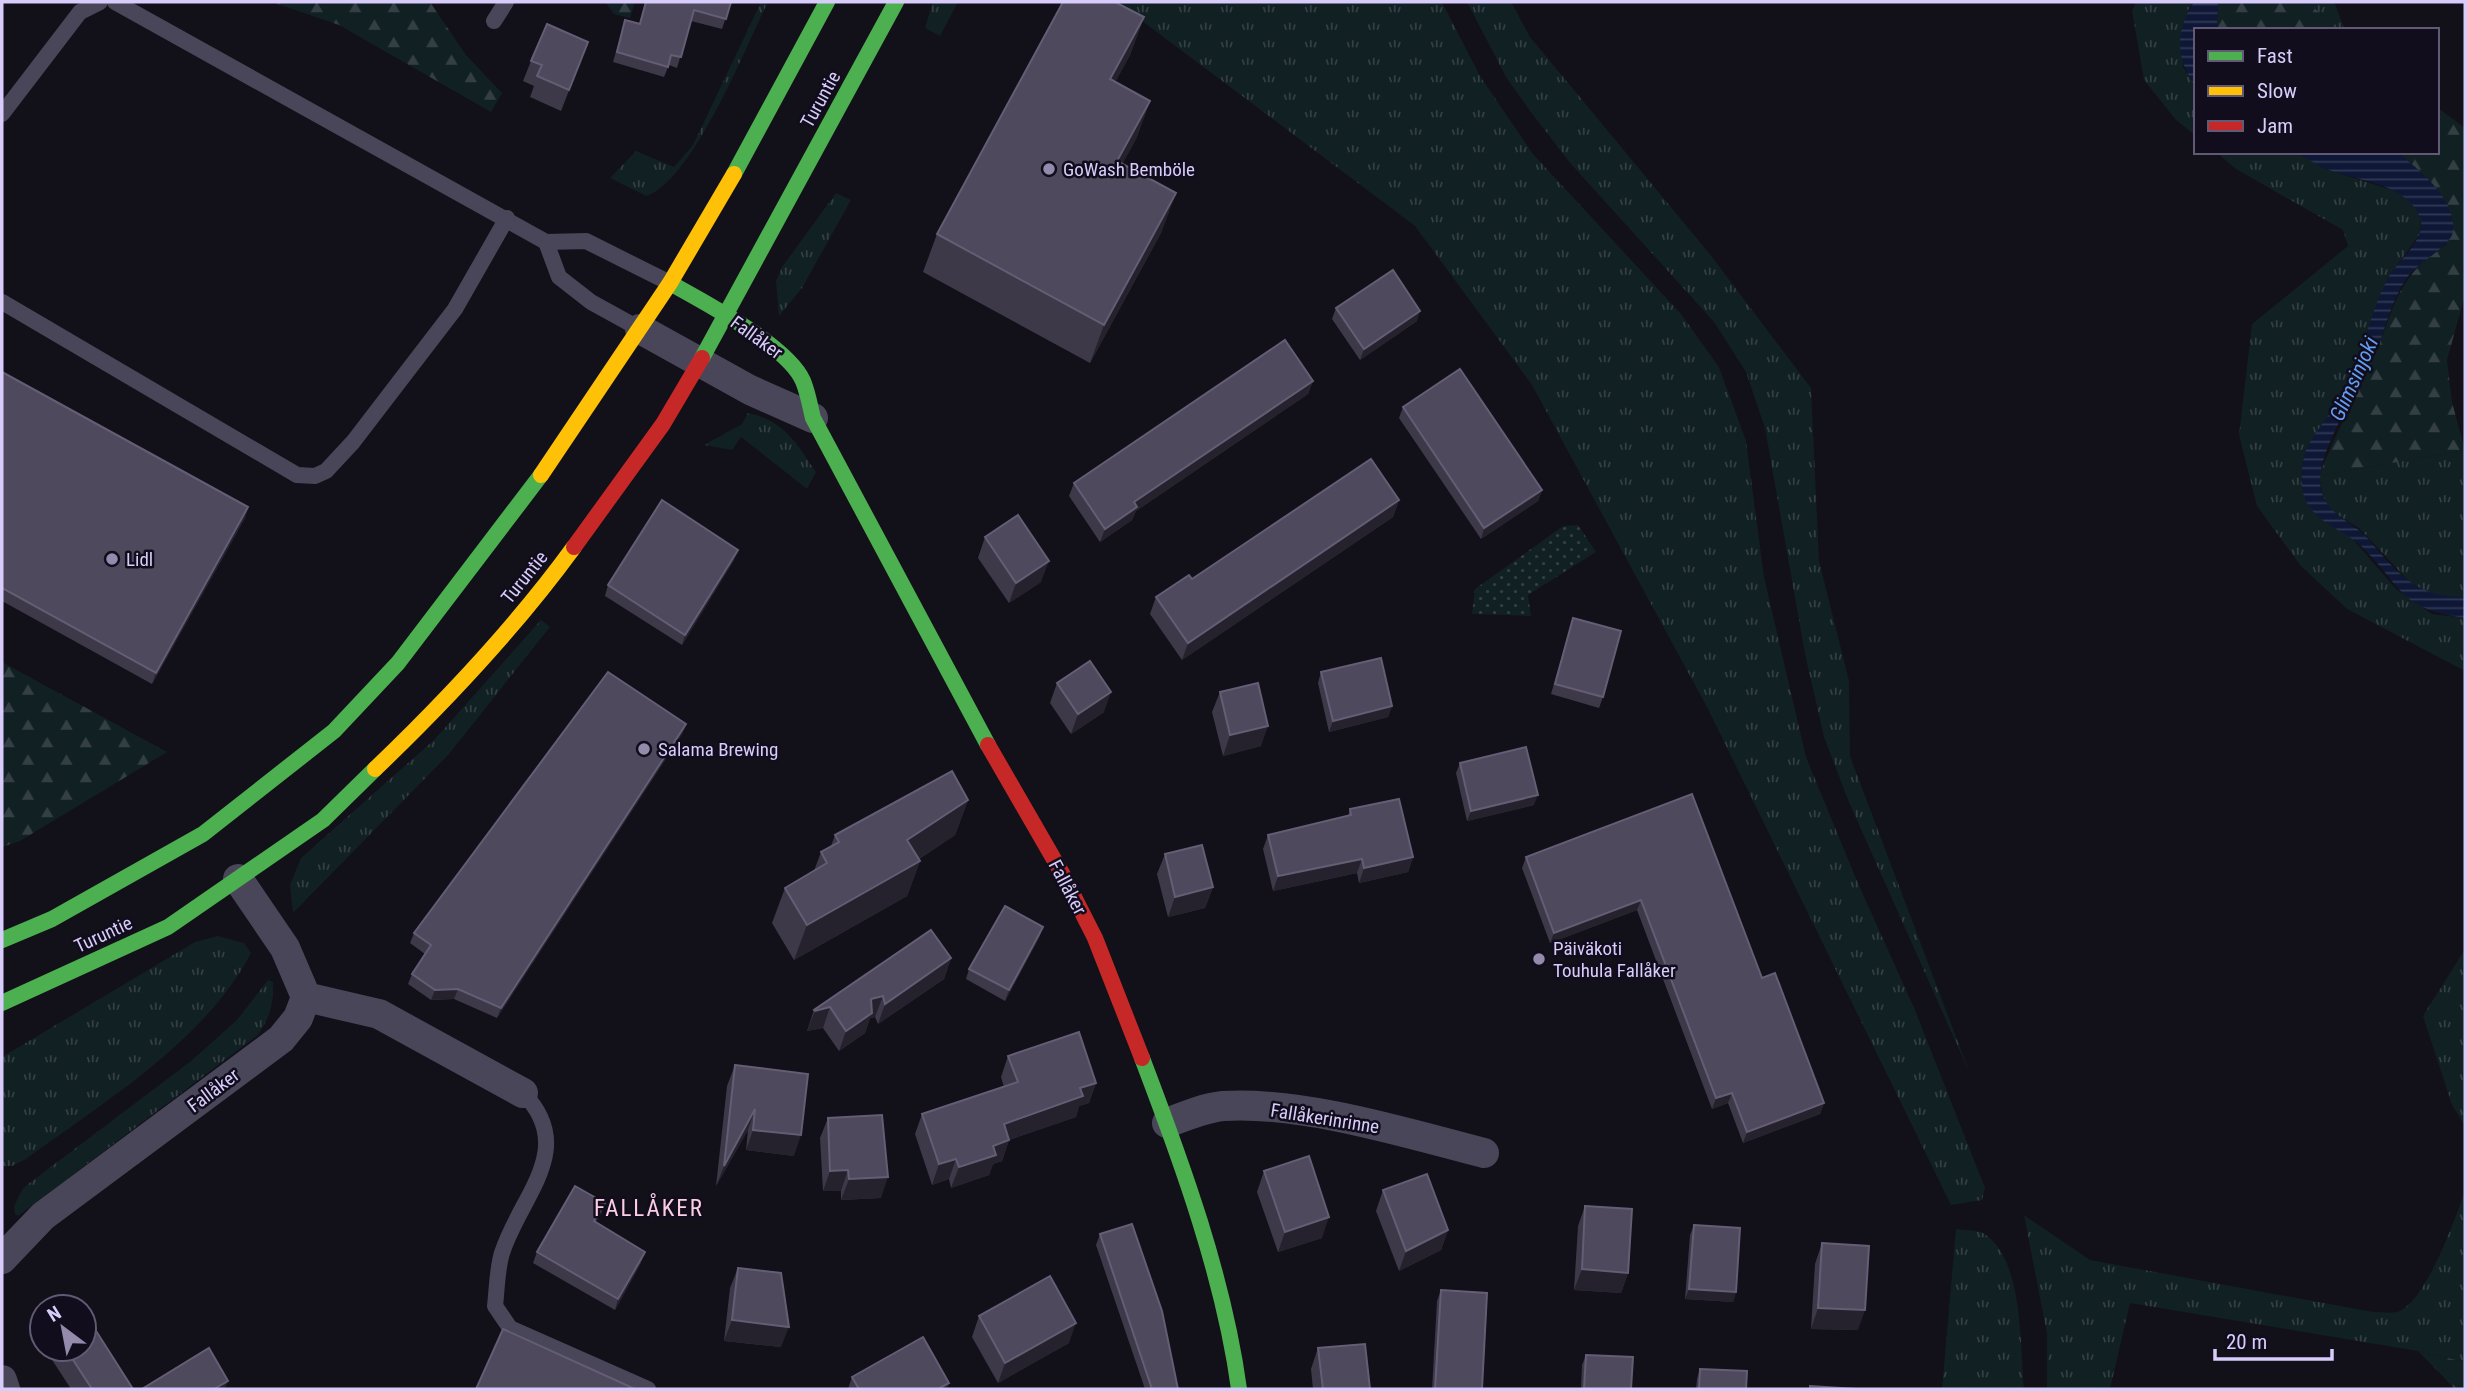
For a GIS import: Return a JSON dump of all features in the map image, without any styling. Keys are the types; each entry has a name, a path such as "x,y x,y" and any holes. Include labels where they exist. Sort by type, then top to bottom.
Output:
{"main road":[{"name":"Turuntie","path":"2,940 52,919 203,834 334,731 398,663 537,480 670,283 764,121 827,2"},
{"name":"Turuntie","path":"2,1003 169,927 323,820 456,690 568,555 663,424 727,315 895,2"},
{"name":"Fallåker","path":"670,283 727,315 788,359 803,380 813,418 961,699 1063,875 1095,938 1167,1123 1231,1328 1239,1389"}],"street":[{"path":"640,329 700,363 813,418"},
{"path":"238,879 285,948 306,996 379,1014 523,1093"},
{"name":"Fallåker","path":"2,1259 43,1216 281,1039 298,1018 306,996"},
{"name":"Fallåkerinrinne","path":"1167,1123 1223,1106 1264,1108 1363,1122 1484,1153"},
{"path":"2,1380 5,1389"}],"lane":[{"path":"2,114 80,12 100,2"},
{"path":"115,2 546,242 586,241 670,283"},
{"path":"494,20 506,2"},
{"path":"2,302 297,475 315,476 326,471 353,442 455,309 507,218"},
{"path":"546,242 559,276 591,302 640,329"},
{"path":"523,1093 539,1109 547,1138 538,1179 502,1253 495,1306 510,1328 648,1389"}],"green space":[{"path":"272,2 430,2 466,55 502,93 491,112 339,25"},
{"path":"605,2 635,2 630,18 614,14"},
{"path":"761,2 768,2 732,80 682,166 664,185 646,196 610,178 636,151 674,167 693,145"},
{"path":"933,2 958,2 940,36 925,28"},
{"path":"1117,2 1442,2 1480,76 1533,154 1681,314 1719,367 1746,441 1764,577 1806,757 1857,881 1915,1010 1985,1188 1982,1200 1951,1205 1708,709 1532,385 1415,226"},
{"path":"1467,2 1511,2 1530,37 1709,253 1811,388 1819,561 1849,681 1850,756 1970,1074 1848,800 1824,737 1805,654 1765,428 1746,372 1714,322 1571,164 1530,111 1506,77"},
{"path":"2136,2 2194,2 2188,10 2183,67 2194,83 2194,134 2176,120 2144,80 2132,11"},
{"path":"2218,2 2308,2 2336,28 2217,28"},
{"path":"2308,2 2334,2 2344,28 2336,28"},
{"path":"2439,108 2465,128 2465,295 2447,360 2452,402 2465,450 2319,476 2405,283 2429,257 2447,244 2420,172 2399,154 2439,154"},
{"path":"2218,154 2299,154 2325,169 2395,191 2412,201 2421,219 2420,234 2387,279 2346,389 2305,454 2301,479 2396,589 2432,614 2465,618 2465,671 2347,609 2300,565 2257,506 2239,435 2252,324 2348,246 2343,230 2236,169"},
{"path":"836,193 851,200 802,288 779,316 776,281 782,267"},
{"path":"748,413 771,421 796,443 816,472 807,489 741,437 732,450 704,445 742,424"},
{"path":"2465,450 2465,597 2439,597 2415,588 2359,528 2331,511 2324,500 2319,476"},
{"path":"1578,525 1596,552 1528,595 1531,616 1472,614 1475,589 1563,526"},
{"path":"541,620 550,627 449,754 293,913 290,885 301,858 434,740"},
{"path":"2,662 167,752 20,841 2,847"},
{"path":"218,936 244,943 251,953 232,984 208,1014 181,1041 120,1092 26,1159 12,1166 2,1166 2,1057 195,942"},
{"path":"2465,949 2465,1126 2452,1105 2423,1016"},
{"path":"268,980 273,982 272,1004 258,1035 18,1216 15,1214 14,1206 23,1188 191,1061 237,1020"},
{"path":"2465,1191 2465,1362 2418,1351 2130,1303 2110,1389 2047,1389 2047,1334 2024,1215 2090,1260 2373,1312 2391,1313 2400,1311 2410,1303 2430,1275"},
{"path":"1956,1229 1983,1233 1996,1245 2006,1262 2017,1304 2024,1389 1942,1389"},
{"path":"2418,1351 2465,1362 2465,1389 2455,1389"}],"water":[{"path":"2194,2 2218,2 2217,28 2194,28 2194,83 2184,66 2180,45 2183,24"},
{"name":"Glimsinjoki","path":"2300,154 2400,154 2435,186 2453,220 2451,237 2414,270 2402,285 2371,363 2330,443 2320,476 2324,498 2335,512 2364,534 2391,565 2411,582 2434,593 2465,597 2465,618 2443,614 2414,602 2361,546 2322,520 2305,499 2302,473 2307,448 2346,389 2381,293 2391,273 2415,242 2421,226 2414,206 2404,197 2380,185 2325,168"}],"building":[{"path":"646,2 731,2 726,19 694,10 681,57 671,55 668,67 617,52 625,20 640,24"},
{"name":"GoWash Bemböle","path":"1063,2 1115,2 1144,17 1110,79 1150,101 1117,161 1176,193 1104,325 937,234"},
{"path":"547,24 588,42 569,90 537,76 542,65 531,61"},
{"path":"1393,270 1420,311 1364,349 1336,308"},
{"path":"1285,340 1313,381 1134,502 1137,507 1105,529 1074,483"},
{"path":"1460,369 1542,490 1484,528 1403,407"},
{"name":"Lidl","path":"2,372 248,507 156,673 2,588"},
{"path":"1371,459 1399,500 1188,643 1156,597 1189,575 1192,579"},
{"path":"662,500 738,550 685,635 608,585"},
{"path":"1018,515 1049,561 1016,583 985,537"},
{"path":"1573,618 1621,631 1603,697 1555,684"},
{"path":"1381,658 1392,706 1333,721 1321,672"},
{"path":"1090,661 1111,692 1078,714 1057,683"},
{"path":"608,672 686,724 501,1008 458,989 435,990 412,974 431,945 414,933"},
{"path":"1258,683 1268,726 1230,735 1220,692"},
{"path":"1526,747 1538,795 1471,811 1460,763"},
{"path":"952,771 968,800 907,840 920,861 807,925 785,888 827,863 821,852 839,842 835,835"},
{"path":"1692,794 1762,978 1775,973 1824,1103 1747,1132 1732,1093 1716,1098 1641,900 1554,933 1526,857"},
{"path":"1399,799 1413,857 1364,868 1362,859 1278,876 1268,835 1351,815 1350,809"},
{"path":"1202,845 1213,887 1175,897 1165,854"},
{"path":"1005,906 1043,927 1009,990 969,969"},
{"path":"931,930 951,958 885,1004 883,996 871,999 872,1013 846,1031 830,1007 814,1010"},
{"path":"1079,1032 1096,1083 1080,1088 1083,1096 1004,1124 1009,1140 993,1146 996,1155 959,1167 956,1159 939,1164 922,1114 1018,1082 1008,1056"},
{"path":"735,1065 808,1074 801,1135 753,1130 755,1109 724,1166"},
{"path":"882,1115 888,1177 849,1179 848,1170 830,1171 828,1118"},
{"path":"1309,1156 1329,1217 1285,1232 1264,1171"},
{"path":"1427,1174 1448,1230 1406,1251 1383,1190"},
{"path":"575,1186 605,1203 594,1221 645,1252 618,1299 537,1252"},
{"path":"1585,1206 1632,1209 1628,1273 1582,1269"},
{"path":"1132,1224 1162,1311 1178,1389 1152,1389 1100,1234"},
{"path":"1694,1225 1740,1228 1736,1292 1689,1289"},
{"path":"1822,1243 1869,1246 1865,1310 1818,1308"},
{"path":"738,1268 781,1273 789,1327 732,1320"},
{"path":"1050,1276 1076,1323 1005,1363 979,1316"},
{"path":"1441,1290 1487,1293 1482,1389 1435,1389"},
{"path":"503,1329 635,1389 476,1389"},
{"path":"98,1334 133,1389 92,1389 75,1363 98,1363"},
{"path":"923,1337 949,1383 938,1389 859,1389 852,1377"},
{"path":"1365,1344 1370,1389 1323,1389 1318,1348"},
{"path":"209,1348 228,1381 214,1389 142,1389"},
{"path":"1586,1355 1633,1357 1631,1389 1584,1389"},
{"path":"1700,1369 1747,1371 1746,1389 1699,1389"},
{"path":"1810,1386 1857,1389 1810,1389"}],"traffic: fast":[{"path":"734,174 827,2"},
{"path":"702,358 896,2"},
{"path":"670,283 744,326 781,354 803,381 813,418 988,745"},
{"path":"2,940 52,919 203,834 334,731 398,663 541,475"},
{"path":"2,1003 168,927 323,820 375,769"},
{"path":"1142,1058 1200,1221 1223,1305 1239,1389"}],"traffic: slow":[{"path":"541,475 670,283 734,174"},
{"path":"375,769 479,662 528,606 574,547"}],"traffic: jam":[{"path":"574,547 663,424 702,358"},
{"path":"988,745 1063,875 1095,938 1142,1058"}],"place":[{"name":"GoWash Bemböle","path":"1049,169"},
{"name":"Lidl","path":"112,559"},
{"name":"Salama Brewing","path":"644,749"},
{"name":"Päiväkoti Touhula Fallåker","path":"1539,959"}],"district":[{"name":"FALLÅKER","path":"649,1208"}]}
